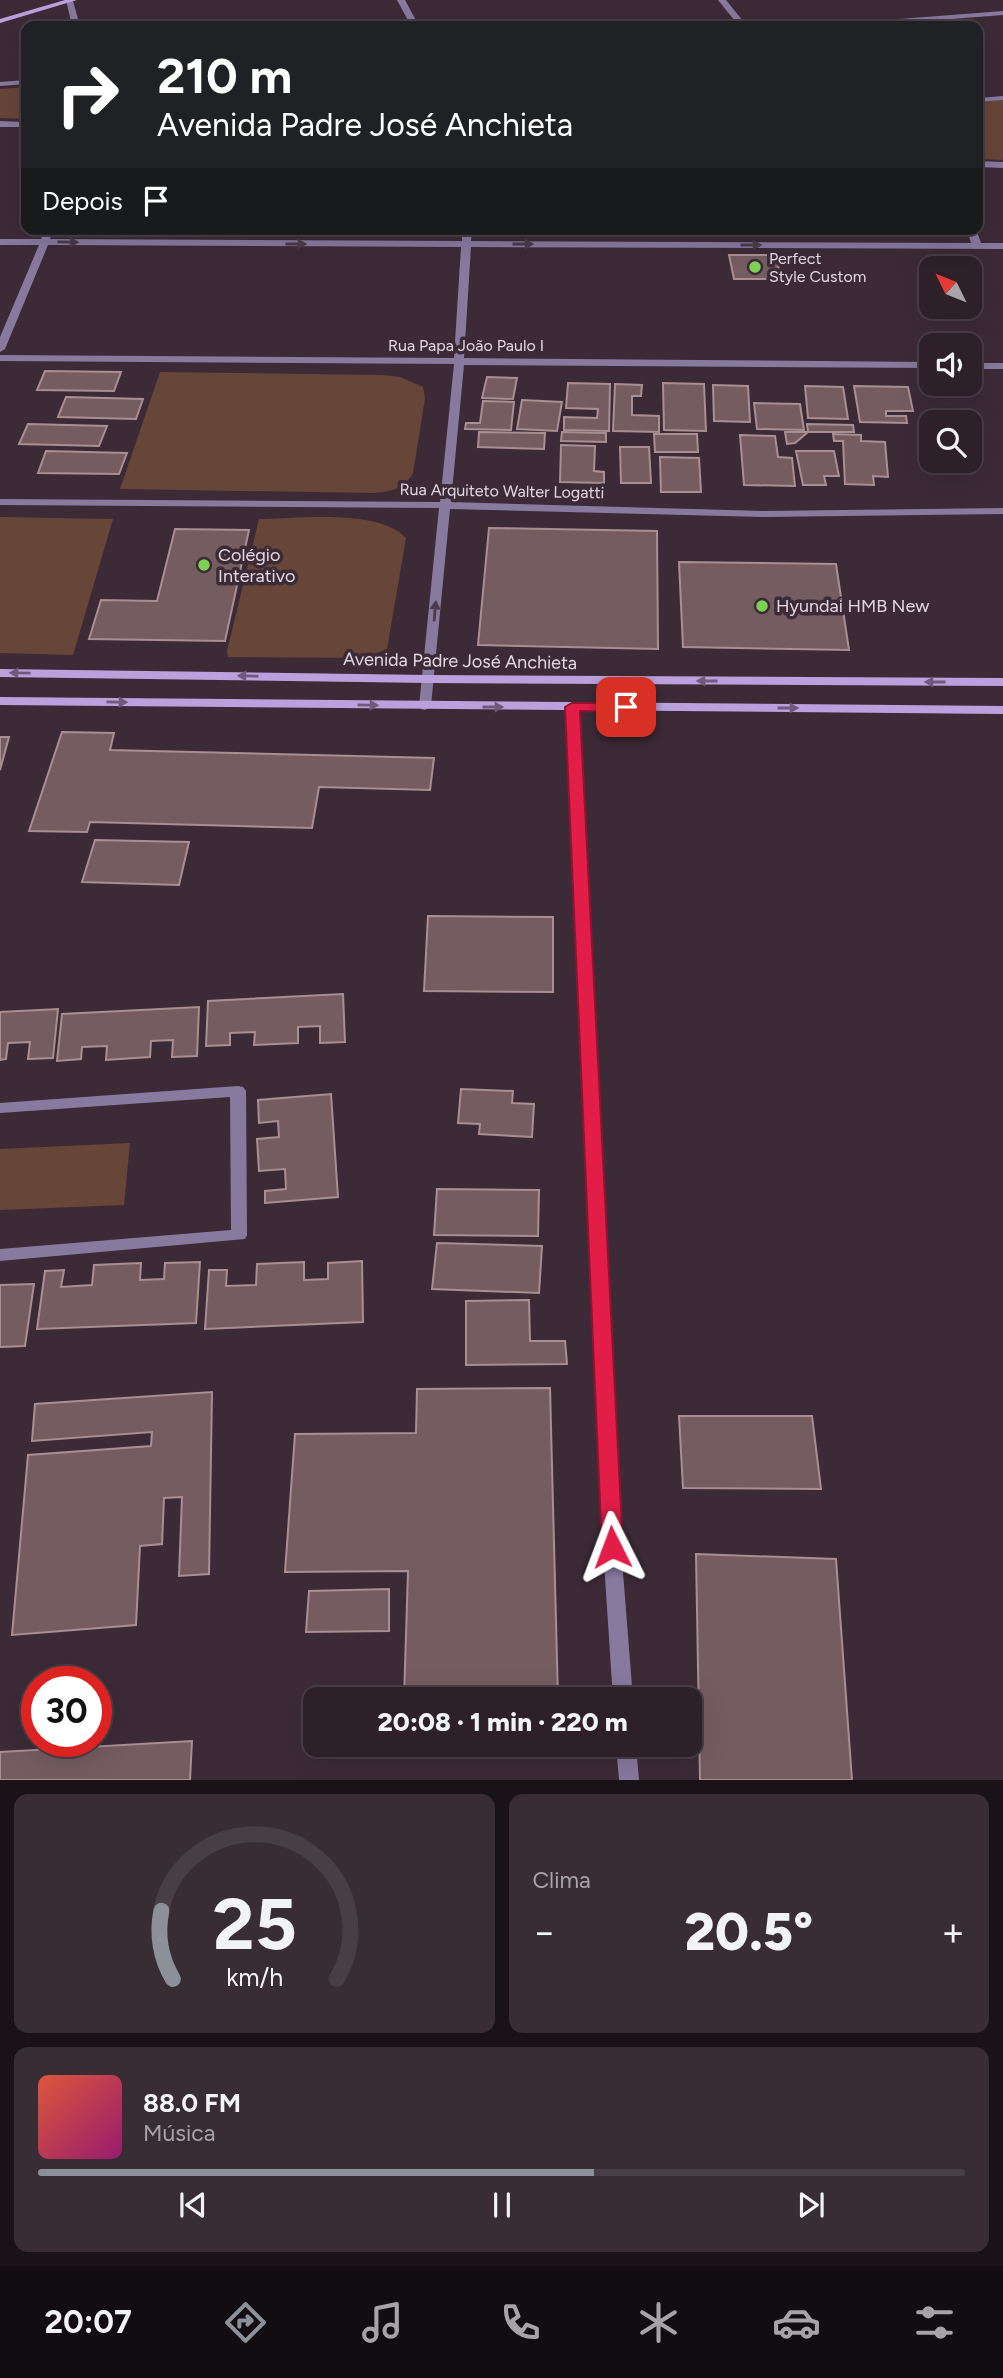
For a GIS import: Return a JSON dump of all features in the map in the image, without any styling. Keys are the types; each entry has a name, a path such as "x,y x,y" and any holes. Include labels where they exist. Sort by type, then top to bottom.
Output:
{"main road":[{"path":"0,21 71,1"},
{"name":"Avenida Padre José Anchieta","path":"0,673 429,679 1003,682"},
{"path":"0,701 1003,710"}],"street":[{"path":"401,0 412,21"},
{"path":"722,0 739,21"},
{"path":"71,1 75,21"},
{"path":"900,21 1003,13"},
{"path":"0,84 21,82"},
{"path":"983,100 1003,98"},
{"path":"0,124 21,125"},
{"path":"983,164 1003,165"},
{"path":"0,349 47,235"},
{"path":"425,706 459,360 467,235"},
{"path":"973,235 977,246"},
{"path":"0,242 1003,246"},
{"name":"Rua Papa João Paulo I","path":"0,358 919,365"},
{"path":"982,366 1003,366"},
{"name":"Rua Arquiteto Walter Logatti","path":"0,502 444,505 763,514 1003,511"},
{"path":"572,707 612,1547 622,1687"},
{"path":"0,1108 238,1091 239,1234 0,1255"},
{"path":"627,1757 629,1780"}],"shaded area":[{"path":"21,87 21,119 0,118 0,89"},
{"path":"1003,100 1003,160 983,159 983,102"},
{"path":"160,372 400,377 423,387 425,398 413,473 406,483 397,488 375,493 120,489"},
{"path":"0,517 113,519 73,655 0,653"},
{"path":"259,519 357,519 377,522 406,538 387,649 364,658 228,657 227,651"},
{"path":"130,1143 124,1205 0,1210 0,1149"}],"building":[{"name":"Perfect Style Custom","path":"729,255 776,255 781,279 734,279"},
{"path":"45,371 121,372 114,391 37,390"},
{"path":"487,377 517,378 513,399 482,398"},
{"path":"568,383 610,384 609,431 564,430 564,417 597,418 598,409 566,408"},
{"path":"663,383 704,384 706,431 664,430"},
{"path":"615,384 642,385 641,396 632,396 632,415 659,416 659,432 613,431"},
{"path":"713,385 748,386 750,422 714,421"},
{"path":"805,386 843,387 848,419 808,418"},
{"path":"854,386 908,387 913,411 886,411 886,416 906,416 907,423 860,422"},
{"path":"66,397 143,399 136,419 58,417"},
{"path":"522,400 562,402 557,431 517,429"},
{"path":"483,401 514,402 511,430 465,429 466,423 480,423"},
{"path":"754,403 800,404 804,430 757,429"},
{"path":"28,424 107,426 99,446 19,444"},
{"path":"807,424 853,425 854,432 808,432"},
{"path":"479,432 545,433 544,449 478,447"},
{"path":"562,432 606,433 606,442 561,441"},
{"path":"785,432 808,432 795,443 787,444"},
{"path":"654,434 697,434 698,452 655,452"},
{"path":"833,434 861,435 861,441 885,442 888,477 873,476 874,485 845,484 843,441 834,441"},
{"path":"740,435 775,436 778,457 792,458 795,486 744,485"},
{"path":"561,445 595,446 594,471 604,472 604,483 560,482"},
{"path":"620,447 649,447 651,483 621,483"},
{"path":"46,451 127,453 119,474 38,473"},
{"path":"796,451 834,451 839,476 824,476 826,485 803,485"},
{"path":"660,457 699,458 701,492 661,492"},
{"path":"489,528 657,531 658,649 478,645"},
{"name":"Colégio Interativo","path":"175,529 249,530 225,641 89,639 101,600 157,601"},
{"name":"Hyundai HMB New","path":"679,562 836,564 849,650 683,647"},
{"path":"62,732 114,733 110,750 434,758 430,790 319,787 312,828 90,822 87,832 29,831"},
{"path":"0,737 9,737 0,770"},
{"path":"95,840 189,842 179,885 82,882"},
{"path":"428,916 553,917 553,992 424,991"},
{"path":"343,994 345,1042 320,1043 320,1026 298,1027 298,1043 254,1045 255,1032 230,1033 230,1045 206,1046 208,1001"},
{"path":"199,1007 197,1056 172,1057 173,1040 151,1041 150,1057 106,1060 107,1046 82,1047 81,1059 57,1061 62,1014"},
{"path":"58,1009 53,1058 28,1059 30,1042 8,1043 6,1059 0,1060 0,1012"},
{"path":"461,1089 513,1091 512,1103 534,1104 532,1137 479,1134 480,1124 458,1123"},
{"path":"331,1094 338,1197 265,1203 265,1191 286,1189 285,1169 259,1171 257,1139 279,1137 278,1121 259,1123 258,1100"},
{"path":"437,1189 539,1190 538,1236 434,1235"},
{"path":"437,1243 542,1246 539,1293 432,1289"},
{"path":"362,1261 363,1322 205,1329 209,1270 227,1270 226,1286 256,1285 257,1264 304,1262 304,1280 328,1279 328,1263"},
{"path":"200,1262 196,1323 37,1329 45,1271 64,1270 61,1287 92,1285 94,1265 141,1263 140,1280 164,1279 165,1263"},
{"path":"34,1284 25,1346 0,1347 0,1285"},
{"path":"529,1300 530,1341 565,1341 567,1364 466,1365 466,1301"},
{"path":"550,1388 558,1687 404,1687 408,1571 285,1572 295,1434 416,1433 417,1389"},
{"path":"212,1392 209,1574 179,1576 182,1497 164,1498 162,1544 140,1546 136,1625 12,1635 28,1455 151,1446 152,1432 32,1441 35,1404"},
{"path":"679,1416 812,1416 821,1489 683,1488"},
{"path":"696,1554 836,1559 852,1780 700,1780 702,1687 698,1687"},
{"path":"389,1589 389,1631 306,1632 309,1591"},
{"path":"192,1741 190,1780 0,1780 0,1752 21,1751 21,1757 112,1757 112,1746"}],"place":[{"name":"Perfect Style Custom","path":"755,267"},
{"name":"Colégio Interativo","path":"204,565"},
{"name":"Hyundai HMB New","path":"762,606"}],"route":[{"path":"612,1547 572,707 626,707"}]}
